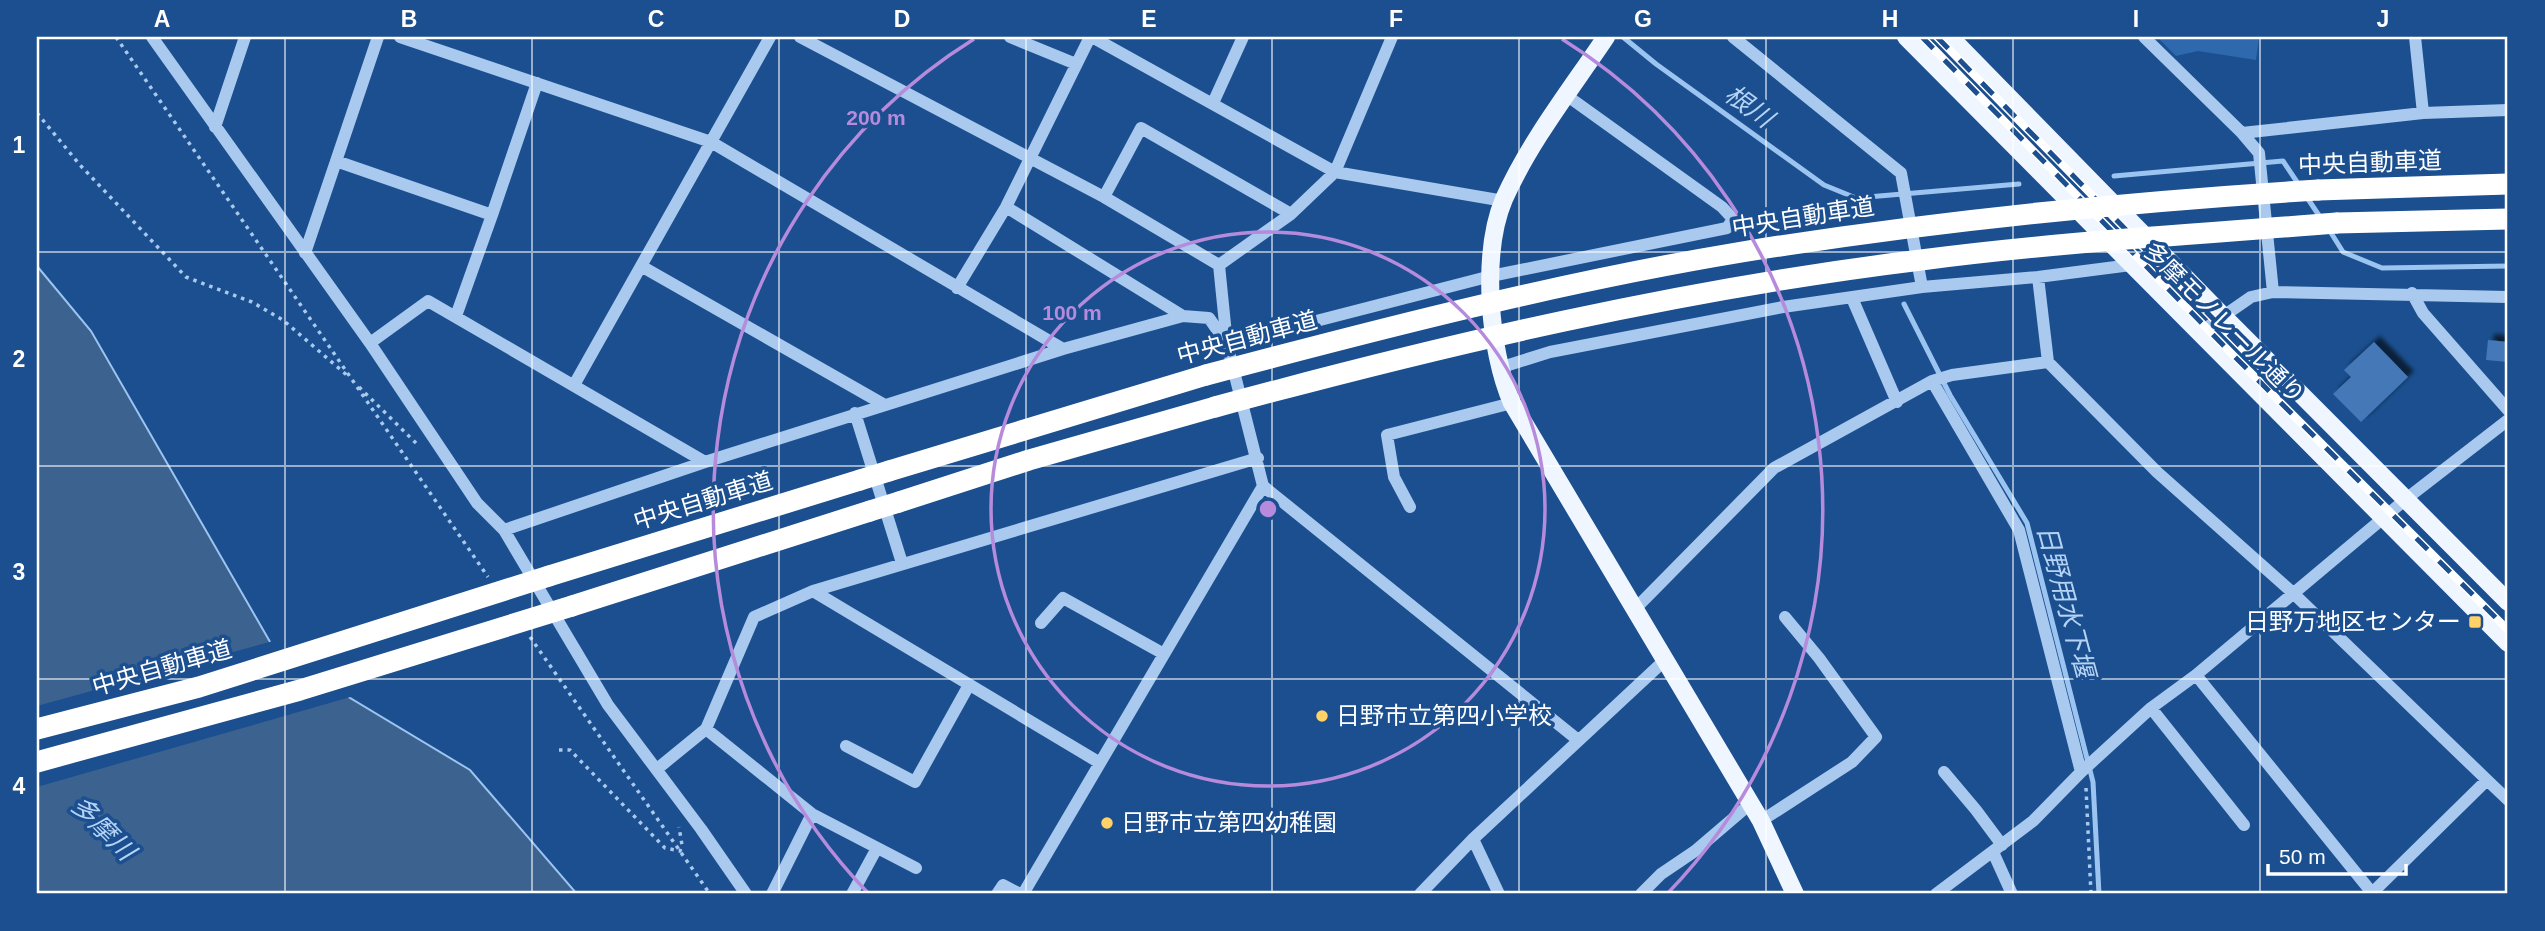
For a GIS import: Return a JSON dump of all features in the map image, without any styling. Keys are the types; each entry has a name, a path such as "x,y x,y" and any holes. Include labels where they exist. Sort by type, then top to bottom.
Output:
{"highway":[{"name":"中央自動車道","path":"37,729 199,687 549,576 1206,375 1476,306 1741,252 1927,225 2202,197 2508,184"},
{"path":"37,762 300,690 1029,460 1362,368 1536,326 1741,286 1922,260 2337,223 2508,219"}],"main road":[{"name":"多摩モノレール通り","path":"1906,37 2508,643"},
{"name":"多摩モノレール通り","path":"1950,37 2508,602"},
{"path":"1604,39 1535,142 1504,201 1495,238 1491,276 1491,323 1499,368 1512,403 1761,821 1795,894"},
{"path":"2102,191 2122,220 2155,257 2148,263 2131,265"}],"street":[{"path":"152,37 369,343 477,503 504,530 608,705 746,894"},
{"path":"215,127 245,37"},
{"path":"305,253 378,37"},
{"path":"400,37 711,142 1063,349"},
{"path":"575,385 770,37"},
{"path":"800,37 1104,197 1219,265"},
{"path":"1010,37 1076,64"},
{"path":"957,288 1006,208 1091,37 1335,172 1504,201"},
{"path":"1213,103 1243,37"},
{"path":"1219,265 1291,214 1335,172 1392,37"},
{"path":"1733,37 1901,173 1922,288"},
{"path":"2144,37 2259,153 2273,292"},
{"path":"2415,37 2423,113"},
{"path":"456,316 537,83"},
{"path":"1227,344 1491,276 1727,228 1733,219 1722,207 1566,95"},
{"path":"2242,133 2423,113 2508,110"},
{"path":"1104,197 1141,128 1291,214"},
{"path":"336,161 492,215"},
{"path":"1006,208 1183,316"},
{"path":"997,894 1003,885 1021,894 1263,486 1227,344 1219,265"},
{"path":"1499,368 1550,352 1728,317 1922,288 2131,265"},
{"path":"641,266 883,404"},
{"path":"2038,277 2048,362 2157,472 2292,593 2508,800"},
{"path":"2199,332 2251,297 2273,292 2508,297"},
{"path":"2412,293 2423,313 2508,410"},
{"path":"1852,298 1897,402"},
{"path":"369,343 428,302 705,462"},
{"path":"504,530 883,404 1063,349 1183,316 1209,318 1227,344"},
{"path":"1635,609 1774,468 1933,381 1952,375 2048,362"},
{"path":"1933,381 2019,530 2081,771"},
{"path":"1410,507 1394,477 1387,435 1512,403"},
{"path":"855,413 902,563"},
{"path":"1936,894 2033,821 2081,771 2151,708 2196,675 2406,499 2508,420"},
{"path":"657,769 706,729 754,617 813,591 1258,458"},
{"path":"1263,486 1578,740"},
{"path":"813,591 1100,764"},
{"path":"1041,623 1063,598 1164,654"},
{"path":"1761,821 1852,762 1876,737 1819,658 1785,617"},
{"path":"1420,894 1473,839 1665,660"},
{"path":"2196,675 2372,894 2487,780"},
{"path":"846,746 915,782 969,685"},
{"path":"2151,708 2244,825"},
{"path":"706,729 813,814 916,868"},
{"path":"1944,772 1976,810 1997,848 2012,894"},
{"path":"1642,894 1661,874 1696,851 1750,804"},
{"path":"772,894 813,814"},
{"path":"1473,839 1499,894"},
{"path":"852,894 877,848"}],"path":[{"path":"116,37 489,579"},
{"path":"37,113 80,165 186,277 253,302 283,320 354,381 420,447"},
{"path":"529,635 710,894"},
{"path":"559,750 570,751 664,848 680,850"},
{"path":"2081,771 2086,785 2091,894"},
{"path":"674,792 682,845 680,850"}],"shaded area":[{"path":"2157,37 2259,37 2256,60 2198,51 2176,56"}],"water":[{"name":"多摩川","path":"37,266 91,331 277,654 470,770 577,894 37,894"}],"pier":[{"path":"273,641 279,652 354,696 37,787 37,706"}],"building":[{"path":"2488,340 2508,342 2508,362 2486,360"},
{"path":"2374,342 2408,377 2361,422 2333,394 2351,377 2344,370"}],"waterway":[{"name":"根川","path":"1623,37 1656,64 1824,185 1856,198 2019,184"},
{"path":"2114,176 2283,161 2299,185"},
{"path":"2306,196 2320,217"},
{"name":"日野用水下堰","path":"1856,198 1863,213"},
{"path":"2328,228 2343,252 2382,268 2508,266"},
{"name":"日野用水下堰","path":"1904,304 1950,395 2027,523 2093,782 2099,894"}],"railway":[{"path":"1922,37 2229,351 2508,630"},
{"path":"1937,37 2287,394"}],"place":[{"name":"日野万地区センター","path":"2475,622"},
{"name":"日野市立第四小学校","path":"1322,716"},
{"name":"日野市立第四幼稚園","path":"1107,823"}]}
